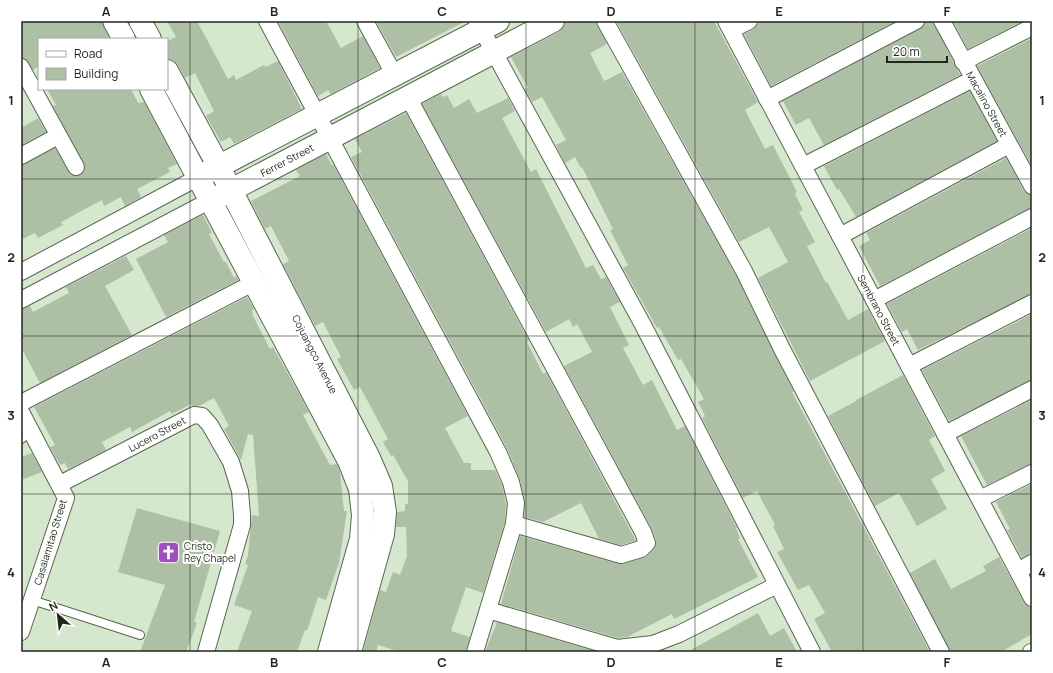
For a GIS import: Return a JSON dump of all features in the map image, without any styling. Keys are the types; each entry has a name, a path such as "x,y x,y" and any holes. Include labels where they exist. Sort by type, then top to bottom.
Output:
{"main road":[{"path":"114,21 123,38"},
{"path":"140,21 149,38"},
{"name":"Ferrer Street","path":"211,200 553,21"},
{"path":"199,178 486,24"},
{"name":"Cojuangco Avenue","path":"168,73 219,166 369,458 381,486 385,512 383,534 350,652"},
{"name":"Cojuangco Avenue","path":"152,90 349,461 360,489 363,514 361,539 329,652"}],"street":[{"path":"267,21 498,452 511,482 516,503 514,524 475,652"},
{"path":"365,21 394,74"},
{"path":"605,21 744,271 782,348 941,652"},
{"path":"728,26 749,21"},
{"path":"767,99 916,21"},
{"name":"Macalino Street","path":"942,21 1032,186"},
{"path":"486,24 493,52 646,332 812,652"},
{"path":"963,62 1030,25"},
{"name":"Sembrano Street","path":"728,26 1032,598"},
{"path":"21,67 76,168"},
{"path":"803,166 972,78"},
{"path":"408,97 547,352 643,532 647,543 642,549 621,555 514,524"},
{"path":"21,156 58,136"},
{"path":"840,236 1009,145"},
{"path":"21,272 199,178"},
{"name":"Ferrer Street","path":"21,300 211,200"},
{"path":"874,300 1032,217"},
{"path":"21,403 255,282"},
{"path":"909,366 1032,303"},
{"path":"945,434 1032,389"},
{"name":"Casalamitao Street","path":"21,412 27,436 60,484 66,498 21,632"},
{"name":"Lucero Street","path":"60,484 194,415 202,416 210,425 230,462 240,491 242,520 234,558 206,652"},
{"path":"980,499 1032,473"},
{"path":"1018,571 1032,564"},
{"path":"488,610 617,648 653,644 679,634 777,585"}],"lane":[{"path":"32,600 140,635"}],"building":[{"path":"21,21 101,21 110,38 38,38 38,67 33,70 26,59 21,58"},
{"path":"167,21 197,21 228,79 234,75 236,80 264,65 266,67 278,61 302,109 234,144 230,137 221,142 206,116 214,111 195,73 185,78 178,65 173,60 168,59 168,41 176,37"},
{"path":"278,21 326,21 341,48 363,36 380,68 331,94 328,90 318,96"},
{"path":"376,21 466,21 396,57"},
{"path":"565,21 596,21 607,44 590,53 604,81 622,72 736,275 794,392 792,392 930,652 832,652 814,619 825,613 809,585 798,590 777,552 784,549 773,526 775,525 757,491 743,498 702,418 705,416 698,402 704,399 681,359 678,360 659,327 657,328 623,268 628,265 610,230 613,229 582,167 581,168 575,157 565,163 556,145 566,140 542,97 532,102 525,89 528,88 511,57 559,32 564,27"},
{"path":"616,21 714,21 758,102 745,110 765,149 773,145 797,192 795,194 803,210 799,212 815,242 807,246 826,283 827,282 848,320 868,309 885,341 810,381 758,278 788,262 769,227 739,242"},
{"path":"760,21 896,21 771,86 744,34 754,29"},
{"path":"925,21 933,21 960,75 824,145 809,118 796,125 783,101 920,29"},
{"path":"953,21 1023,21 968,49"},
{"path":"1032,38 1032,166 977,66"},
{"path":"48,90 132,90 138,103 144,102 177,164 168,168 170,172 137,189 141,197 125,206 121,197 104,206 102,200 61,222 63,225 38,238 35,233 21,240 21,165 55,148 71,175 80,175 85,168 53,106 56,105"},
{"path":"970,91 997,141 856,217 839,189 837,190 824,166"},
{"path":"441,94 443,97 447,95 454,108 469,99 477,113 508,98 515,111 502,118 531,172 536,169 586,268 593,265 601,279 606,277 620,302 610,307 629,345 623,348 643,385 652,380 677,430 685,426 737,528 740,538 738,539 758,577 674,619 672,614 627,637 618,638 501,604 520,536 619,564 647,556 656,545 656,540 651,527 564,366 592,352 577,324 573,327 569,319 546,332 422,104"},
{"path":"406,113 529,341 527,342 543,374 546,372 636,541 621,545 599,539 581,503 543,522 524,517 525,501 520,480 507,448 351,157 362,152 355,139"},
{"path":"38,118 46,132 21,145 21,128"},
{"path":"326,154 331,164 334,166 468,416 445,428 464,463 471,463 471,470 495,470 502,485 506,504 505,522 483,593 466,587 451,631 470,637 466,652 400,652 378,645 376,652 363,652 380,590 386,592 393,572 400,575 407,556 406,527 396,527 397,512 405,511 405,504 408,504 408,481 393,455 391,456 383,442 388,439 360,387 354,390 337,359 341,357 323,322 315,326 283,264 289,261 271,226 265,229 251,201 300,176 296,170"},
{"path":"1006,158 1024,191 1032,195 1032,208 880,286 859,246 870,240 866,233"},
{"path":"203,215 212,233 209,234 224,262 226,262 234,278 237,276 238,280 166,317 136,259 168,242 164,235"},
{"path":"1032,228 1032,294 918,350 907,329 902,332 887,304"},
{"path":"126,256 134,270 105,286 132,335 40,383 21,347 21,309 30,306 33,312 69,293 66,287"},
{"path":"247,297 254,309 252,310 252,314 270,349 273,347 309,412 303,415 330,465 337,464 338,466 344,511 347,511 339,563 326,600 318,597 307,631 305,630 297,652 237,652 252,611 234,605 248,565 245,564 248,555 252,515 259,516 253,435 248,434 241,460 224,429 229,426 214,398 199,406 192,406 191,404 172,414 170,411 132,432 130,427 102,442 106,450 68,469 65,463 60,465 50,447 55,445 34,407"},
{"path":"1032,314 1032,380 949,421 922,370"},
{"path":"903,375 935,436 929,440 945,471 931,479 947,509 917,526 899,493 875,506 828,416"},
{"path":"1032,400 1032,464 987,485 961,436"},
{"path":"32,453 42,472 21,480 21,457"},
{"path":"1032,484 1032,554 1022,558 1007,530 1010,529 996,502"},
{"name":"Cristo Rey Chapel","path":"137,508 220,531 194,622 197,623 186,652 140,652 165,585 118,572"},
{"path":"999,557 1024,602 1032,607 1032,634 1001,652 950,652 910,573 935,559 951,589 986,571 983,566"},
{"path":"758,613 770,636 784,628 797,652 687,652"},
{"path":"497,622 597,652 485,652"}],"place":[{"name":"Cristo Rey Chapel","path":"169,552"}]}
